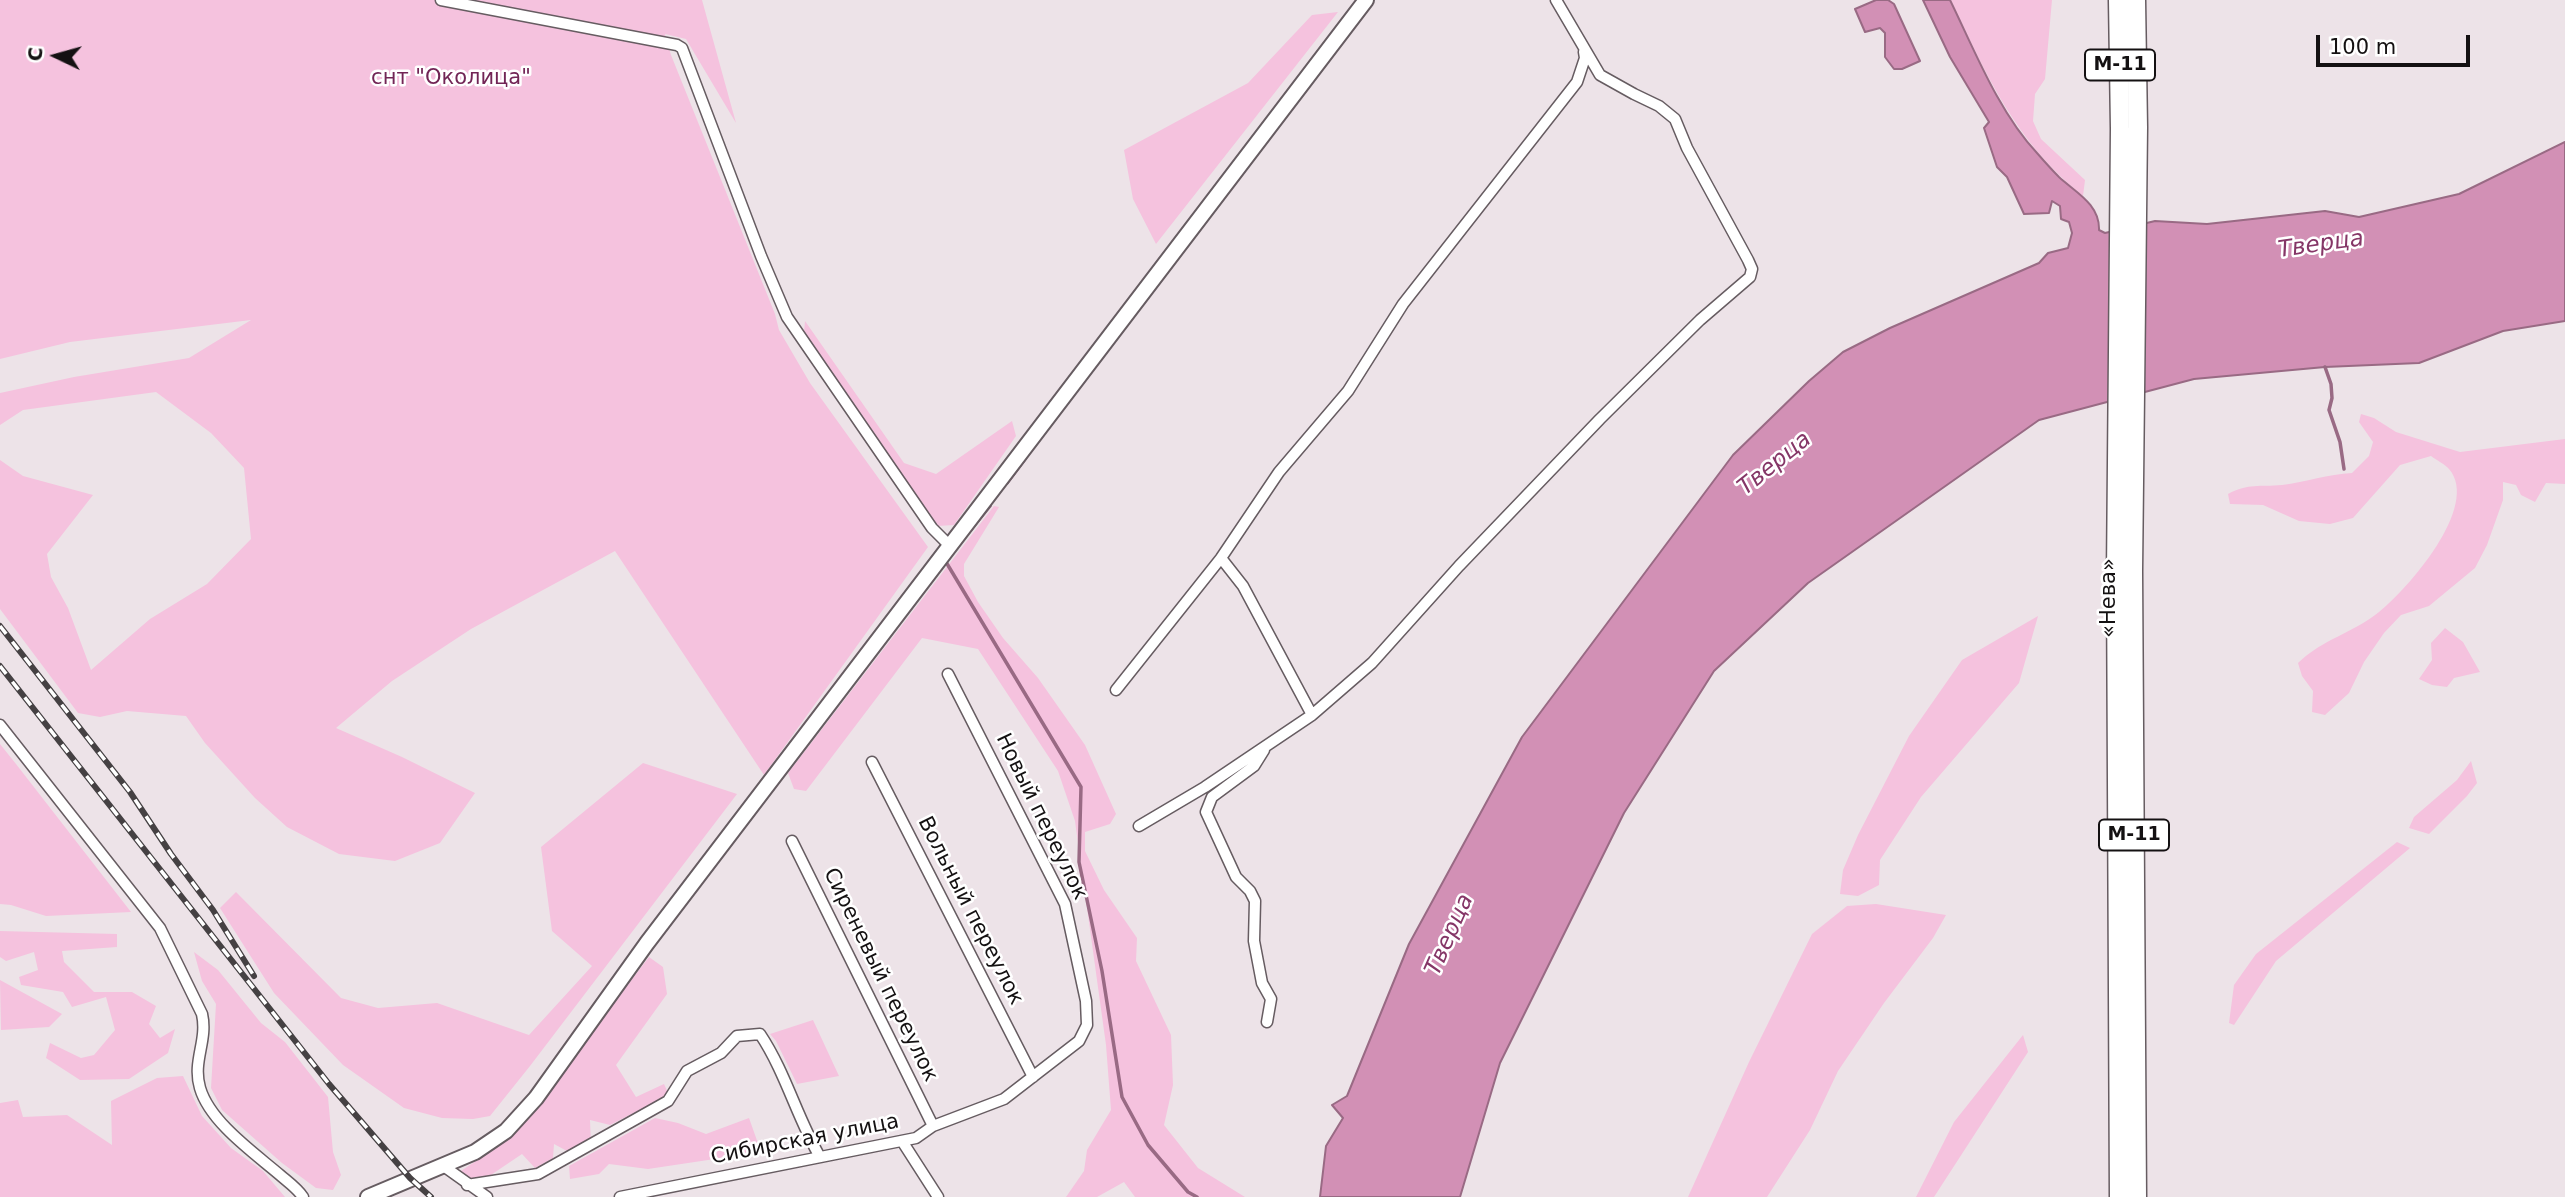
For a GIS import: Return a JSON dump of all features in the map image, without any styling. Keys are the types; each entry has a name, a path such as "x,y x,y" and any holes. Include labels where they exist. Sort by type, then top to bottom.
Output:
{"highway":[{"name":"«Нева»","path":"2118,0 2129,128"},
{"name":"«Нева»","path":"2119,1197 2129,128 2136,0"},
{"name":"«Нева»","path":"2125,472 2137,1197"}],"main road":[{"path":"368,1197 491,1143 513,1124 536,1098 647,943 1366,0"}],"street":[{"path":"441,0 682,48 787,317 900,483 932,528 949,545"},
{"path":"1139,826 1205,787 1312,715 1372,663 1459,566 1600,419 1700,320 1750,277 1752,269 1748,260 1687,148 1675,119 1659,106 1600,75 1556,0"},
{"path":"1116,690 1221,558 1279,472 1348,391 1403,304 1577,82 1585,58 1584,51"},
{"path":"1221,558 1243,586 1312,715"},
{"name":"Новый переулок","path":"948,674 1065,904 1086,1001 1087,1025"},
{"path":"0,725 160,928 204,1021 204,1038 197,1069 205,1102 220,1122 303,1197"},
{"path":"1266,745 1254,766 1212,797 1206,811 1236,877 1250,891 1255,901 1254,941 1262,983 1271,999 1267,1022"},
{"name":"Вольный переулок","path":"872,762 1033,1077"},
{"name":"Сиреневый переулок","path":"792,841 933,1126"},
{"name":"Сибирская улица","path":"620,1197 902,1142 925,1133 933,1126 1004,1099 1079,1041 1087,1025"},
{"path":"467,1185 538,1174 547,1170 668,1101 687,1071 721,1052 737,1037 760,1034 775,1057 808,1137 820,1157"},
{"path":"902,1142 937,1197"},
{"path":"442,1166 487,1197"}],"green space":[{"name":"снт \"Околица\"","path":"0,0 702,0 736,123 686,39 665,34 779,330 810,383 928,547 764,775 615,551 471,629 392,681 336,728 475,793 440,843 395,861 339,854 287,827 255,798 205,743 186,716 127,711 100,717 78,713 0,609 0,460 23,476 93,495 47,554 51,577 68,608 91,670 150,619 207,584 251,539 244,468 211,433 156,392 23,410 0,425 0,393 74,377 189,358 251,320 70,342 0,359"},
{"path":"1950,0 2052,0 2045,79 2035,94 2033,121 2041,139 2085,180 2083,196 2059,175 2021,130 1990,81"},
{"path":"1338,12 1156,244 1133,199 1124,150 1248,83 1312,15"},
{"path":"805,321 904,463 936,474 1012,421 1016,436 954,525 937,526 804,333"},
{"path":"2361,414 2374,418 2396,432 2460,452 2565,439 2565,484 2546,483 2535,502 2521,495 2516,485 2503,482 2503,500 2487,545 2475,568 2429,606 2401,615 2384,633 2364,662 2349,693 2325,715 2312,712 2313,691 2302,676 2298,663 2379,612 2422,567 2448,525 2456,504 2456,485 2449,469 2431,456 2400,465 2353,518 2330,524 2299,521 2263,505 2230,504 2228,494 2248,487 2282,485 2352,473 2369,456 2373,442 2359,422"},
{"path":"994,506 999,507 964,564 964,576 1003,638 1038,678 1085,745 1116,814 1110,824 1085,832 1085,851 1104,890 1137,938 1136,961 1171,1035 1173,1085 1164,1125 1198,1168 1245,1197 1135,1197 1124,1182 1097,1197 1066,1197 1084,1171 1087,1150 1111,1110 1106,1045 1075,821 1058,771 978,649 922,638 806,791 794,789 788,773"},
{"path":"2038,616 2019,683 1921,797 1880,860 1879,885 1858,896 1840,894 1843,870 1858,835 1909,736 1962,660"},
{"path":"2445,628 2463,642 2480,672 2454,678 2447,687 2432,685 2419,679 2432,660 2431,643"},
{"path":"0,744 131,912 46,916 0,904"},
{"path":"2471,761 2477,783 2467,796 2429,834 2409,828 2414,817 2457,780"},
{"path":"643,763 737,794 490,1116 473,1119 442,1118 404,1108 343,1065 274,993 220,908 236,892 341,998 378,1008 437,1003 529,1035 592,966 552,931 541,847"},
{"path":"2397,842 2410,848 2276,961 2234,1025 2229,1023 2234,985 2256,954"},
{"path":"1876,904 1946,915 1933,938 1838,1071 1810,1130 1767,1197 1688,1197 1749,1062 1812,934 1847,906"},
{"path":"0,931 117,934 117,947 62,951 64,962 94,992 132,992 156,1006 149,1024 160,1038 175,1029 168,1053 129,1079 80,1080 46,1058 50,1043 81,1058 94,1055 115,1030 106,997 72,1007 63,992 21,985 19,977 38,970 34,952 6,961 0,957"},
{"path":"194,952 218,970 261,1023 285,1042 328,1097 333,1152 341,1175 333,1190 316,1188 282,1163 222,1110 211,1088 216,1004 202,981"},
{"path":"649,957 663,967 667,994 616,1065 636,1097 664,1084 669,1095 610,1125 590,1120 591,1145 567,1151 554,1144 553,1158 535,1168 522,1154 479,1183 458,1173 510,1138"},
{"path":"0,980 62,1014 49,1027 1,1030"},
{"path":"813,1020 839,1076 797,1084 770,1034"},
{"path":"2023,1035 2028,1052 1934,1197 1916,1197 1954,1122"},
{"path":"183,1076 202,1116 231,1148 263,1171 285,1197 0,1197 0,1103 18,1100 23,1117 67,1115 112,1145 111,1101 157,1078"},
{"path":"655,1118 678,1123 706,1134 749,1118 760,1149 728,1157 648,1169 609,1164 599,1174 570,1179 569,1166"}],"water":[{"path":"1876,0 1888,0 1894,4 1920,61 1902,69 1894,69 1885,57 1885,33 1880,28 1865,32 1855,9"},
{"name":"Тверца","path":"1923,0 1950,0 1988,80 2011,119 2050,168 2091,206 2099,230 2105,233 2155,221 2207,224 2325,211 2359,217 2459,194 2565,142 2565,321 2503,331 2419,363 2325,367 2194,379 2039,420 1808,583 1714,671 1624,813 1500,1063 1460,1197 1320,1197 1326,1146 1343,1118 1332,1105 1347,1096 1409,944 1522,737 1733,455 1843,352 1890,328 2039,263 2048,253 2068,248 2072,233 2069,222 2061,219 2060,206 2052,201 2049,213 2024,214 2007,177 1997,167 1984,128 1989,122 1950,57"}],"waterway":[{"path":"2325,367 2331,384 2329,410 2340,442 2344,469"},
{"path":"1007,483 1025,459"},
{"path":"969,532 990,506"},
{"path":"946,562 1081,787 1079,862 1102,971 1122,1097 1148,1145 1188,1192 1197,1197"}],"railway":[{"path":"0,626 130,792 171,854 213,910 254,976"},
{"path":"0,666 329,1084 410,1178 431,1197"}]}
